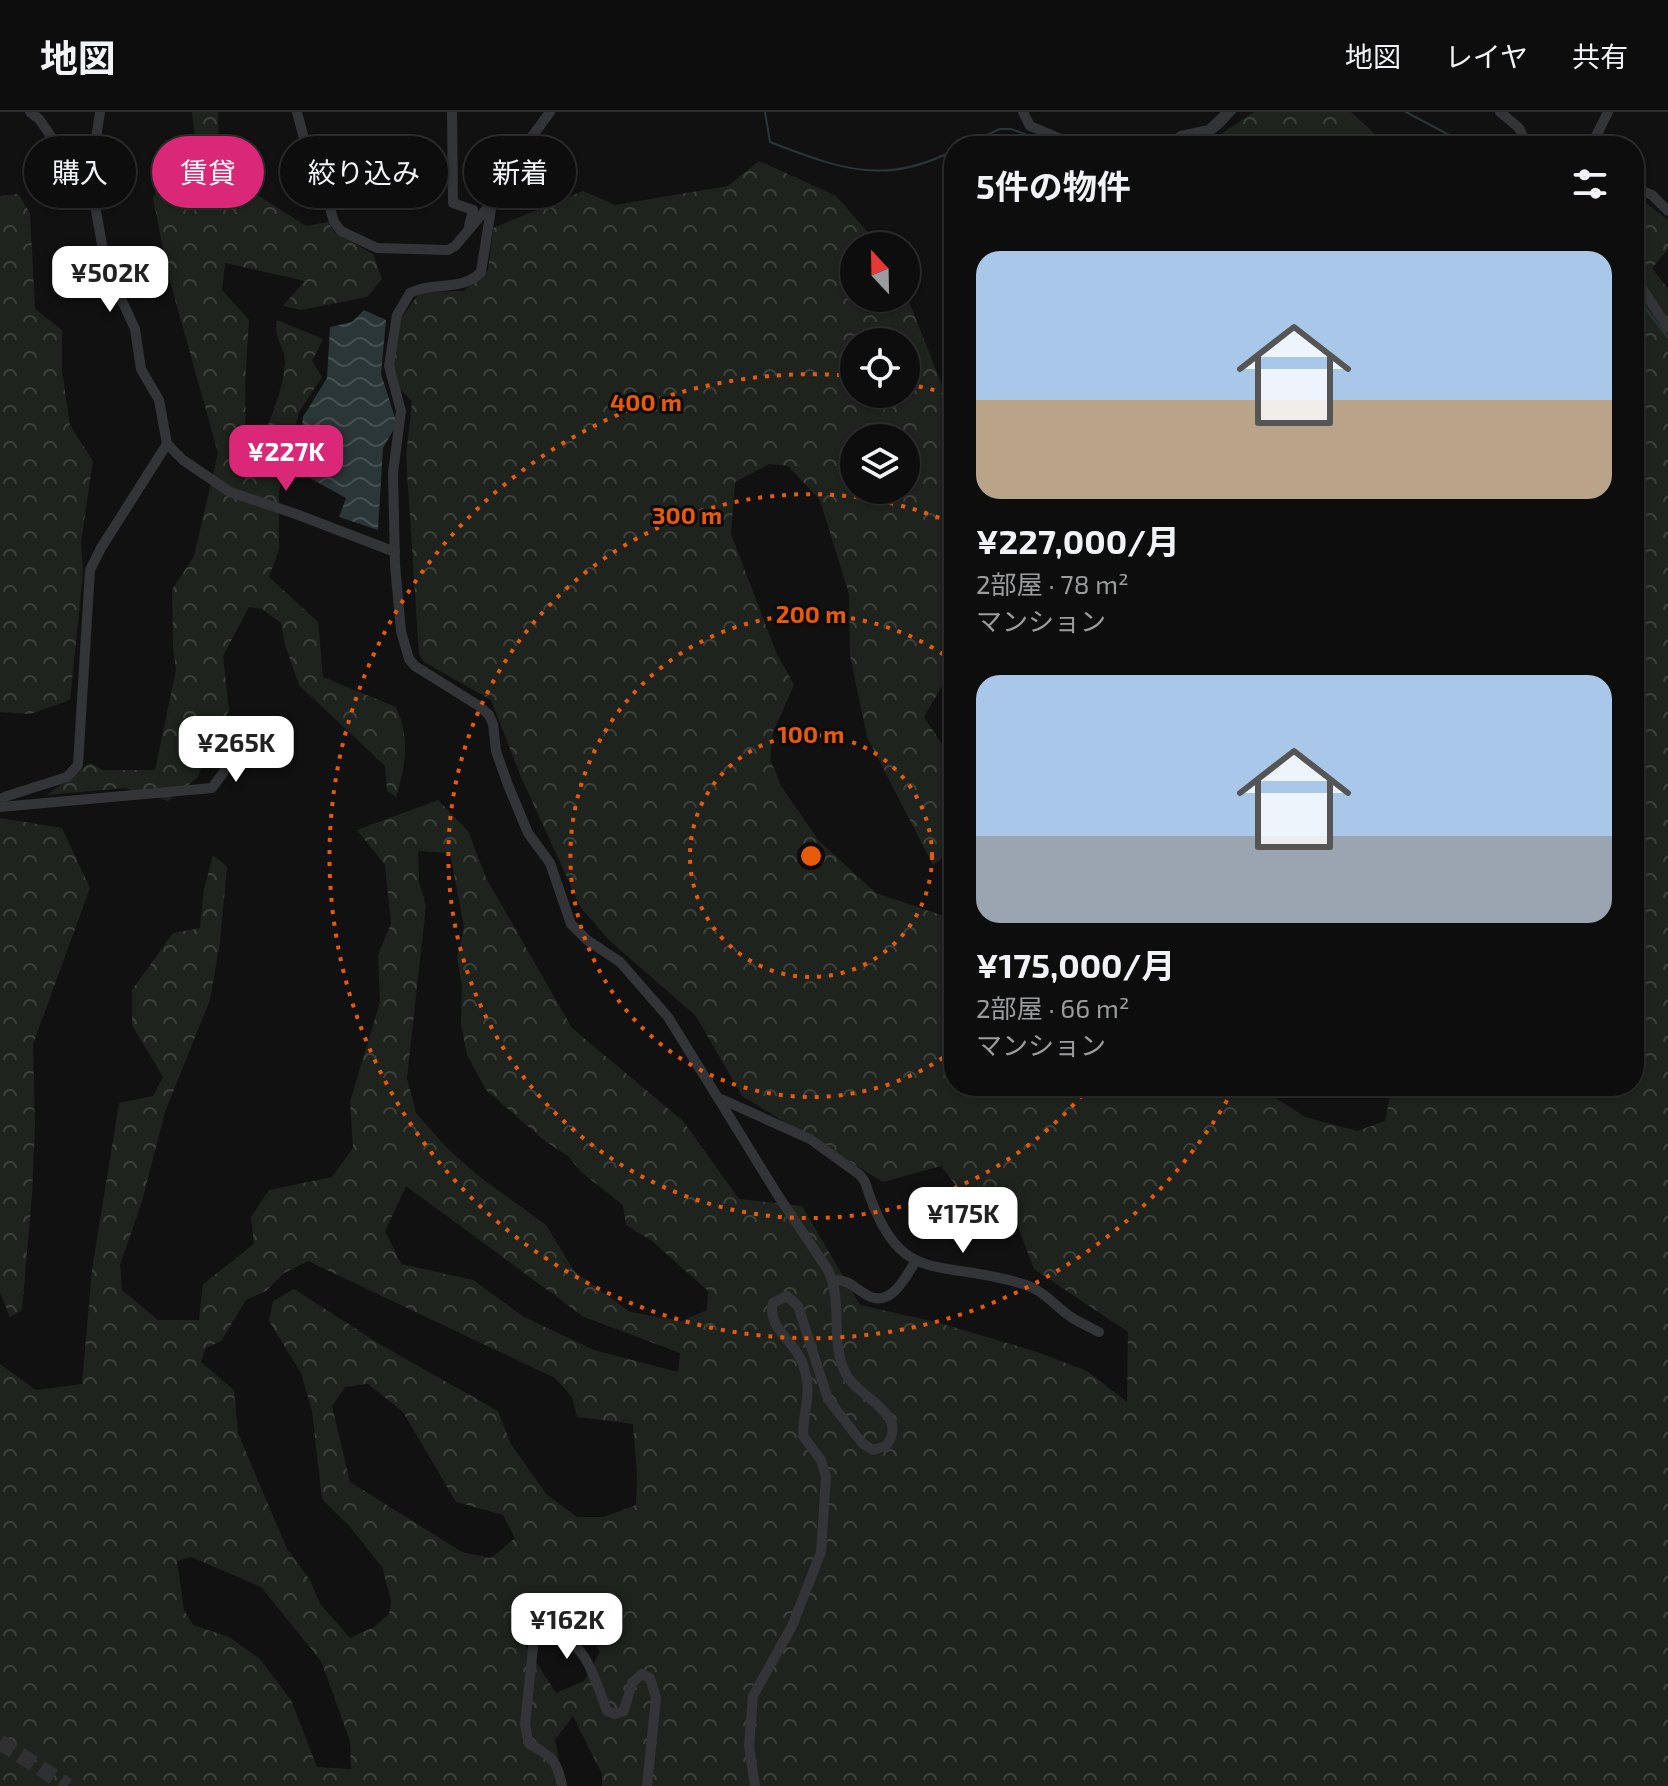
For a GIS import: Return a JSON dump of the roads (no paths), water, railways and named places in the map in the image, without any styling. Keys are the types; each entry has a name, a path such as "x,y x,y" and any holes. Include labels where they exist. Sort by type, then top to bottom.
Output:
{"street":[{"path":"30,112 51,136"},
{"path":"96,136 100,112"},
{"path":"297,112 313,173 341,231 377,248 448,250 487,208"},
{"path":"452,112 453,203 473,210 469,227"},
{"path":"532,136 550,112"},
{"path":"1023,112 1030,126 1054,136"},
{"path":"1181,136 1209,130 1228,112"},
{"path":"1500,112 1519,128 1523,136"},
{"path":"1596,136 1608,112"},
{"path":"1644,191 1668,211"},
{"path":"96,208 108,270 135,329 141,369 159,400 167,444 183,460 230,492 395,552"},
{"path":"489,208 481,272 464,284 429,286 410,293 395,325 389,376 401,411 393,473 395,552 401,631 409,659 489,715 496,751 508,785 528,833 550,863 571,924 587,940 620,962 677,1029 833,1280 836,1332 845,1373 853,1386 891,1419 893,1435 886,1446 880,1450 868,1448 862,1443 849,1422 828,1399 798,1306 787,1296 777,1299 773,1303 772,1319 798,1352 809,1387 803,1436 821,1460 827,1483 819,1559 792,1626 751,1705 749,1746 755,1786"},
{"path":"1644,291 1668,328"},
{"path":"0,804 4,797 67,777 78,765 90,570 167,444"},
{"path":"0,804 125,797 212,788 223,773 239,736"},
{"path":"720,1098 810,1139 860,1175 883,1230 892,1243 915,1262 1027,1285 1073,1318 1099,1332"},
{"path":"833,1280 848,1281 868,1296 882,1297 899,1288 915,1262"},
{"path":"562,1786 556,1761 548,1753 529,1744 525,1725 534,1637 547,1627 563,1634 585,1657 607,1711 615,1714 624,1711 632,1683 642,1674 650,1678 656,1698 647,1786"}],"water":[{"path":"364,310 386,320 381,374 397,424 383,448 378,530 339,517 346,498 297,471 303,417 327,378 330,327 352,322"}],"waterway":[{"path":"765,112 770,142 840,166 883,171 906,168 944,154"},
{"path":"1207,136 1235,112"},
{"path":"1406,112 1451,136"},
{"path":"984,136 1000,129 1011,129 1030,136"},
{"path":"1644,306 1668,338"}],"tunnel":[{"path":"0,1742 68,1786"}]}
